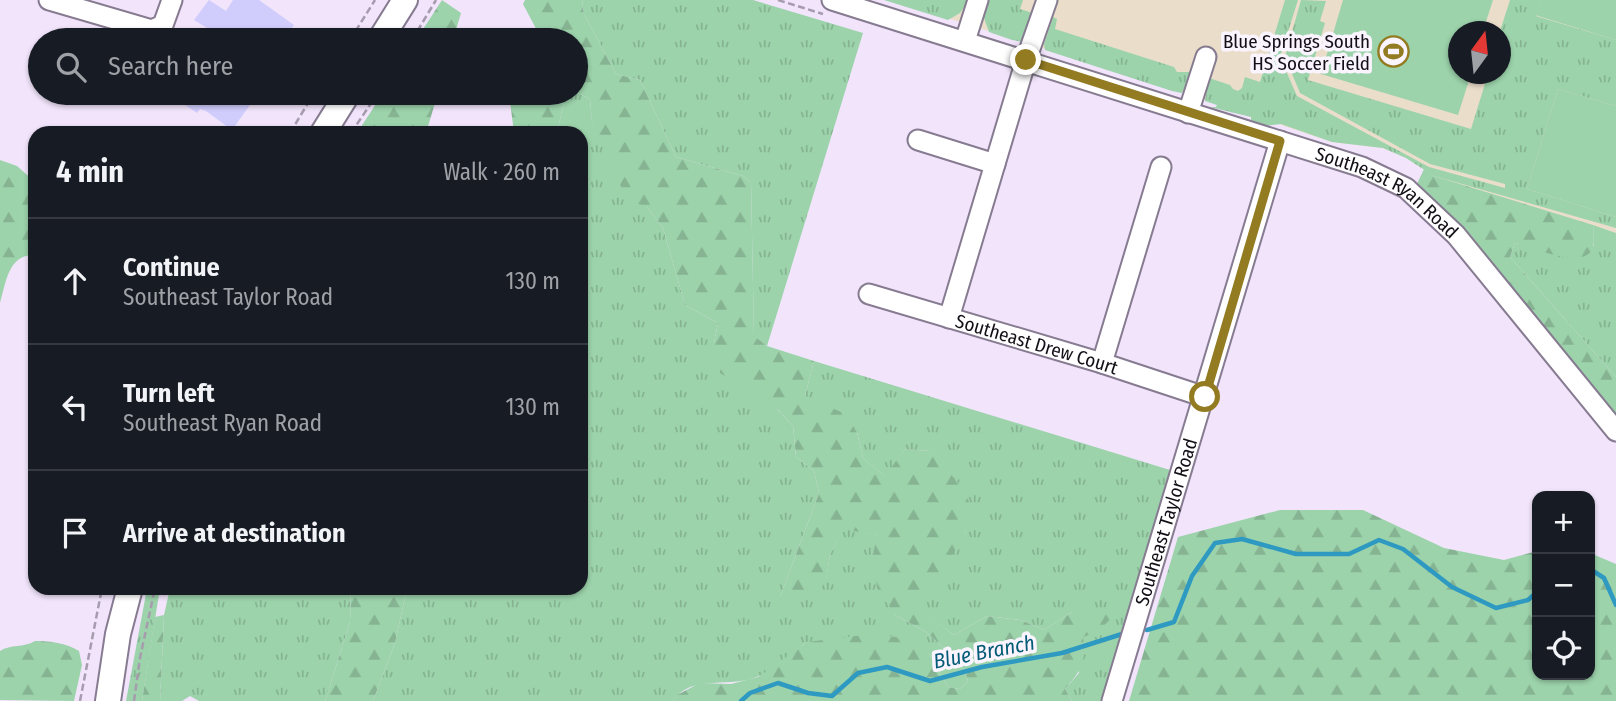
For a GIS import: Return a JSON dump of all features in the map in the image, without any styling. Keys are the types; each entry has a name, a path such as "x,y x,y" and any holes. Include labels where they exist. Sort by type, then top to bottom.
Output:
{"main road":[{"path":"388,28 405,0"},
{"path":"327,126 340,105"},
{"path":"107,701 118,634 128,595"}],"street":[{"path":"49,0 145,28"},
{"path":"156,28 163,25 172,0"},
{"name":"Southeast Ryan Road","path":"831,0 1362,167 1406,188 1456,235 1616,431"},
{"path":"965,41 978,0"},
{"path":"949,318 1026,60 1047,0"},
{"path":"1188,113 1206,57"},
{"path":"918,140 995,164"},
{"name":"Southeast Taylor Road","path":"1112,701 1280,141"},
{"path":"1102,363 1161,167"},
{"name":"Southeast Drew Court","path":"869,294 1102,363 1205,397"}],"path":[{"path":"358,28 375,0"},
{"path":"419,28 436,0"},
{"path":"294,126 307,105"},
{"path":"356,126 370,105"},
{"path":"80,701 101,595"},
{"path":"134,701 154,595"}],"shaded area":[{"path":"890,0 1616,0 1616,233 1434,176 1406,158 1383,148 1332,142"}],"green space":[{"path":"442,0 461,13 457,28 424,28"},
{"path":"525,0 582,0 584,14 616,74 640,80 676,157 743,176 751,182 754,336 767,346 814,361 805,396 841,412 857,432 863,458 885,476 905,449 930,451 960,486 971,509 966,531 919,609 954,635 987,616 1021,620 1044,630 1072,612 1111,607 1118,612 1097,632 1083,637 1082,666 1065,689 1072,701 673,701 677,695 700,683 731,684 758,677 807,642 880,633 912,642 929,654 948,687 960,689 968,681 962,664 926,632 895,615 877,588 873,554 877,535 843,529 830,555 826,581 815,596 800,602 780,597 819,493 814,471 796,457 793,426 778,410 720,373 714,343 718,323 685,305 663,228 647,207 627,200 592,122 588,98 588,28 536,28 523,4"},
{"path":"582,0 753,0 863,33 767,346 754,337 751,182 743,176 676,157 640,80 616,74 584,14"},
{"path":"884,0 969,0 960,13 948,20"},
{"path":"985,0 1023,0 1020,9 1033,13 1023,42 989,32 984,18"},
{"path":"1285,0 1298,0 1280,57 1297,96 1429,167 1505,188 1505,184 1430,164 1300,93 1285,57 1301,0 1326,1 1320,21 1325,23 1308,80 1471,129 1485,84 1511,84 1511,21 1503,21 1510,0 1540,0 1536,16 1616,40 1616,106 1558,89 1527,189 1616,217 1616,228 1434,176 1406,158 1383,148 1332,142 1281,124 1264,126 1251,120 1251,117 1210,107 1217,105 1205,101 1209,78 1230,85 1238,91 1242,88 1245,77 1260,82"},
{"name":"Blue Springs South HS Soccer Field","path":"1343,0 1493,0 1486,21 1448,21 1448,84 1468,84 1458,115 1321,74"},
{"path":"1540,0 1616,0 1616,40 1535,15"},
{"path":"1053,17 1057,19 1055,29 1174,67 1177,72 1191,72 1182,93 1045,50 1044,44"},
{"path":"1558,89 1616,106 1616,217 1527,189"},
{"path":"588,98 590,99 592,122 663,228 685,305 718,323 714,343 793,426 796,457 814,471 819,493 780,597 826,580 830,555 843,528 878,535 873,554 895,615 926,632 962,664 968,681 960,689 948,687 929,654 807,642 759,676 748,680 690,687 673,701 373,701 395,643 405,595 588,595 588,126 559,126 563,105 588,105"},
{"path":"375,105 434,105 428,126 362,126"},
{"path":"510,105 563,105 559,126 513,126"},
{"path":"0,160 17,166 28,176 28,256 14,264 0,303"},
{"path":"1424,169 1434,176 1593,225 1594,245 1588,255 1569,258 1515,243 1510,257 1616,377 1616,416 1447,214 1416,186"},
{"path":"1593,225 1616,233 1616,377 1510,257 1515,243 1532,246 1594,246"},
{"path":"814,361 1170,470 1102,701 1072,701 1065,689 1079,673 1072,612 1044,630 1021,620 987,616 954,635 918,609 966,530 930,451 905,449 886,477 863,458 857,432 805,396"},
{"path":"1280,510 1363,510 1444,548 1504,560 1532,552 1532,680 1595,680 1595,555 1616,564 1616,701 1129,701 1178,537"},
{"path":"146,595 159,595 142,701 126,701"},
{"path":"168,595 351,595 350,622 325,701 199,701 190,696 182,701 160,701 164,615"},
{"path":"351,595 405,595 395,643 373,701 325,701 350,622"},
{"path":"164,615 160,701 142,701 155,617"},
{"path":"35,641 58,643 79,651 82,665 74,701 0,700 0,651"}],"building":[{"path":"209,0 226,11 233,0 259,0 294,25 292,28 207,28 194,20"},
{"path":"185,105 250,105 235,126 227,126 206,111 200,109 197,113"}],"waterway":[{"name":"Blue Branch","path":"1147,630 1174,622 1192,576 1215,543 1242,539 1296,554 1349,554 1379,540 1403,549 1452,587 1496,608 1528,600 1532,596"},
{"name":"Blue Branch","path":"1595,572 1604,578 1616,605"},
{"name":"Blue Branch","path":"741,701 750,693 778,683 808,693 832,696 858,673 887,667 930,681 982,667 1062,653 1122,634"}],"place":[{"name":"Blue Springs South HS Soccer Field","path":"1393,52"}],"route":[{"path":"1026,60 1280,141 1205,397"}]}
